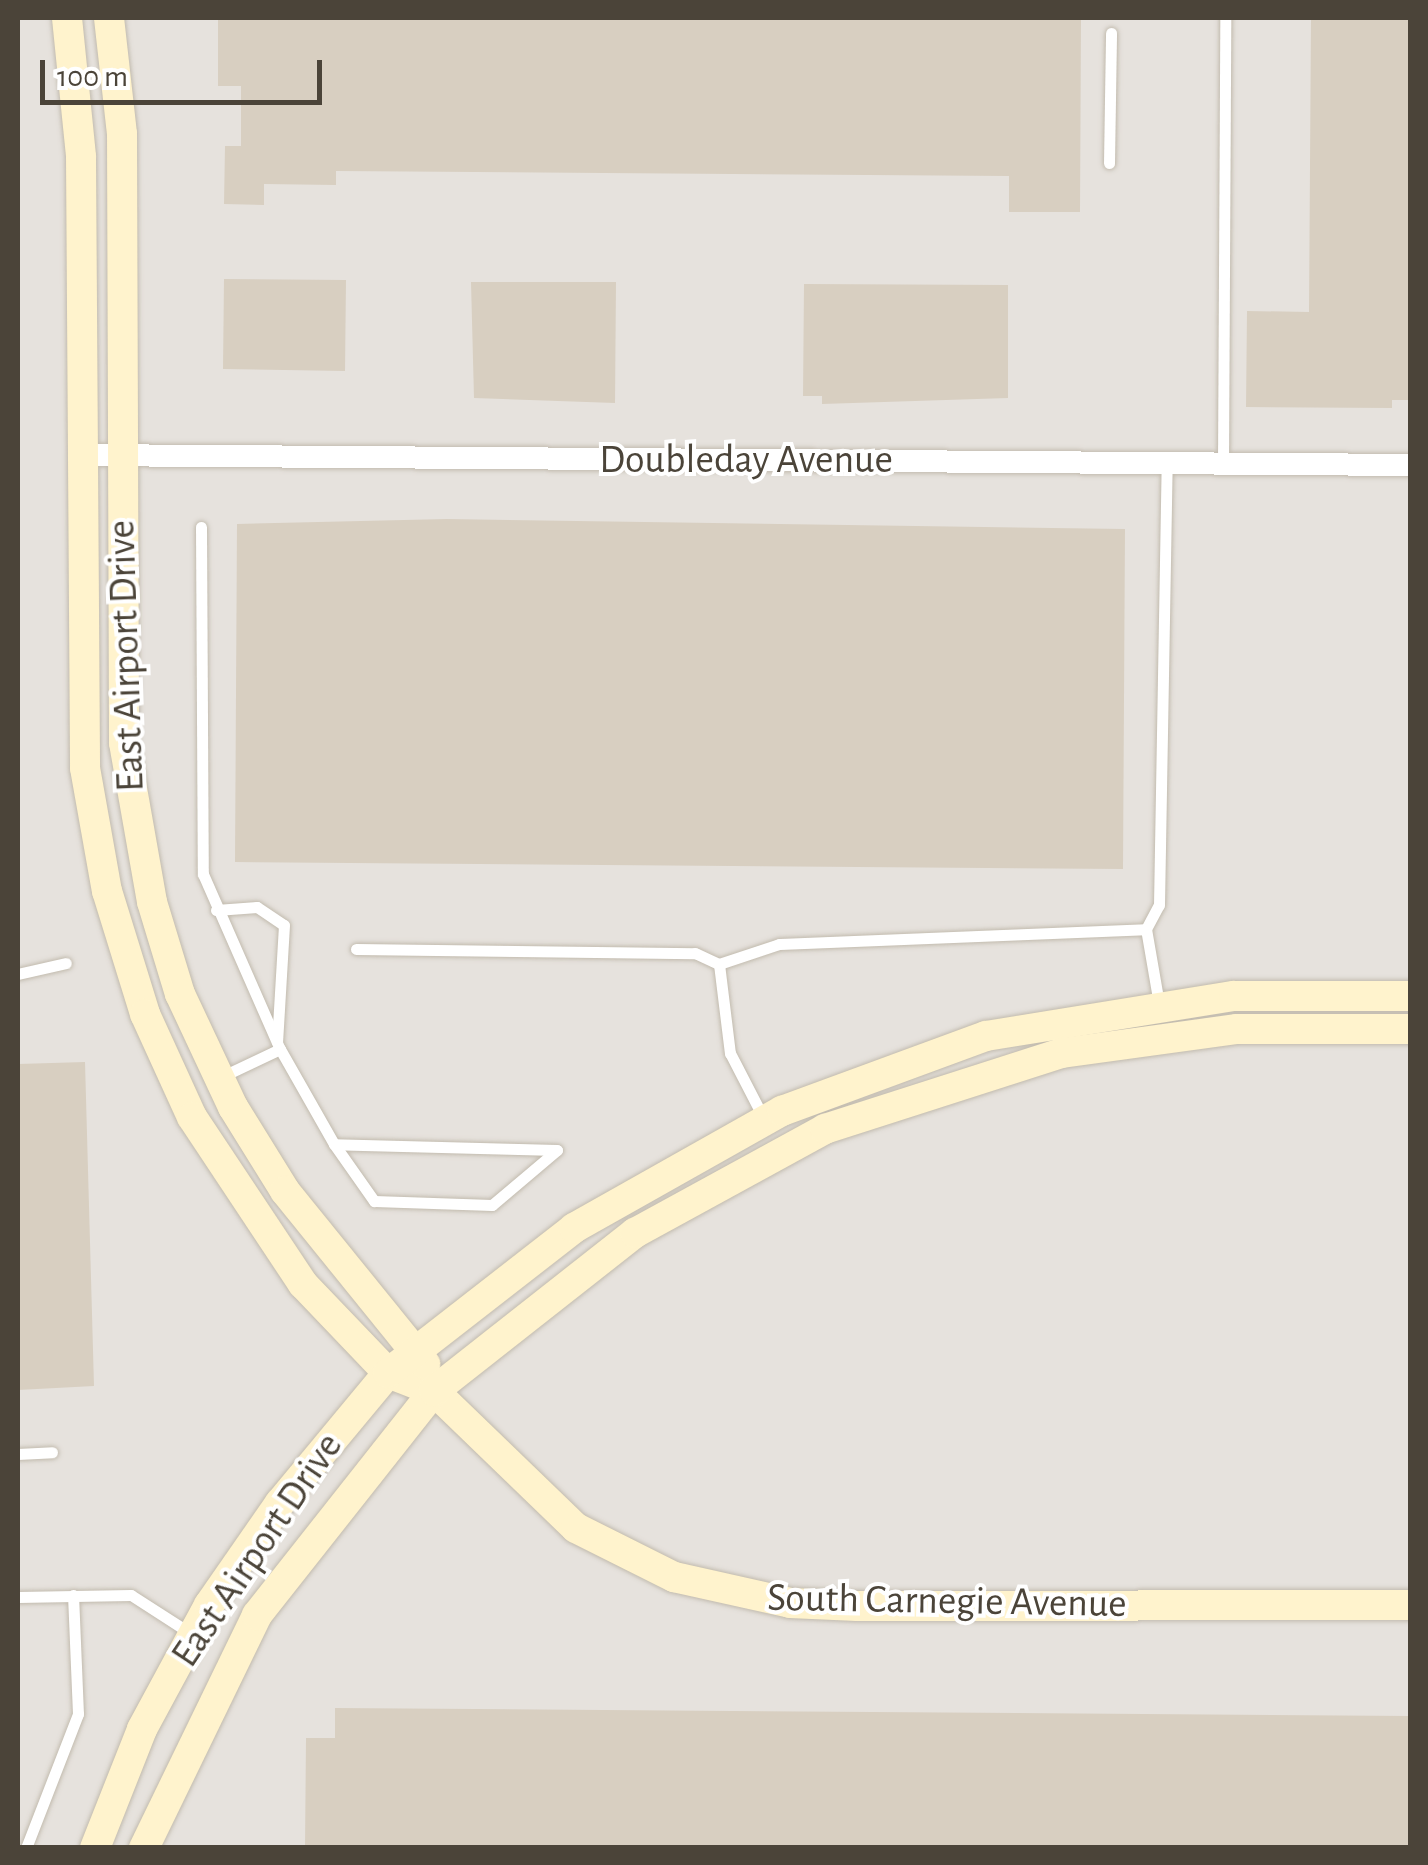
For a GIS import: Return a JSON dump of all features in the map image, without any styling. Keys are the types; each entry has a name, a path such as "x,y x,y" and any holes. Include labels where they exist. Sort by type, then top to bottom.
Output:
{"main road":[{"name":"East Airport Drive","path":"66,18 81,156 85,768 107,891 145,1014 192,1117 258,1224 388,1373 434,1390"},
{"name":"East Airport Drive","path":"110,18 122,134 121,678 134,822 180,994 219,1078 285,1190 419,1346 434,1390"},
{"path":"388,1373 574,1228 764,1119 986,1036 1159,1004 1410,996"},
{"path":"434,1390 634,1233 728,1175 924,1090 1154,1037 1410,1029"},
{"name":"East Airport Drive","path":"95,1848 193,1636 280,1503 388,1373"},
{"name":"East Airport Drive","path":"144,1848 256,1615 434,1390"},
{"name":"South Carnegie Avenue","path":"434,1390 576,1528 727,1592 856,1606 1410,1605"}],"street":[{"name":"Doubleday Avenue","path":"81,455 1410,465"}],"lane":[{"path":"1223,464 1225,18"},
{"path":"1109,163 1111,33"},
{"path":"1159,1004 1146,928 1159,905 1166,463"},
{"path":"201,526 198,840 216,910 279,1046 334,1144 374,1201 400,1206 492,1205 558,1150 334,1144"},
{"path":"216,910 258,907 284,926 279,1046"},
{"path":"356,948 694,953 719,964 779,944 1146,928"},
{"path":"18,974 66,963"},
{"path":"719,964 730,1053 764,1119"},
{"path":"219,1078 279,1046"},
{"path":"18,1454 52,1452"},
{"path":"26,1848 78,1714 73,1596"},
{"path":"18,1597 151,1600 193,1636"}],"shaded area":[{"path":"18,18 1410,18 1410,1847 18,1847"}],"building":[{"path":"218,18 1081,18 1080,212 1009,212 1009,176 336,171 336,185 264,184 264,205 224,204 225,146 241,146 241,86 218,86"},
{"path":"1311,18 1410,19 1410,400 1392,400 1392,408 1246,407 1247,311 1309,312"},
{"path":"224,279 346,280 345,371 223,369"},
{"path":"471,282 616,282 615,403 474,398"},
{"path":"804,284 1008,285 1008,398 822,404 822,396 803,396"},
{"path":"447,519 1125,529 1123,869 235,862 237,524"},
{"path":"85,1062 94,1386 18,1390 18,1064"},
{"path":"335,1708 1410,1716 1410,1848 305,1848 306,1738 335,1738"}]}
